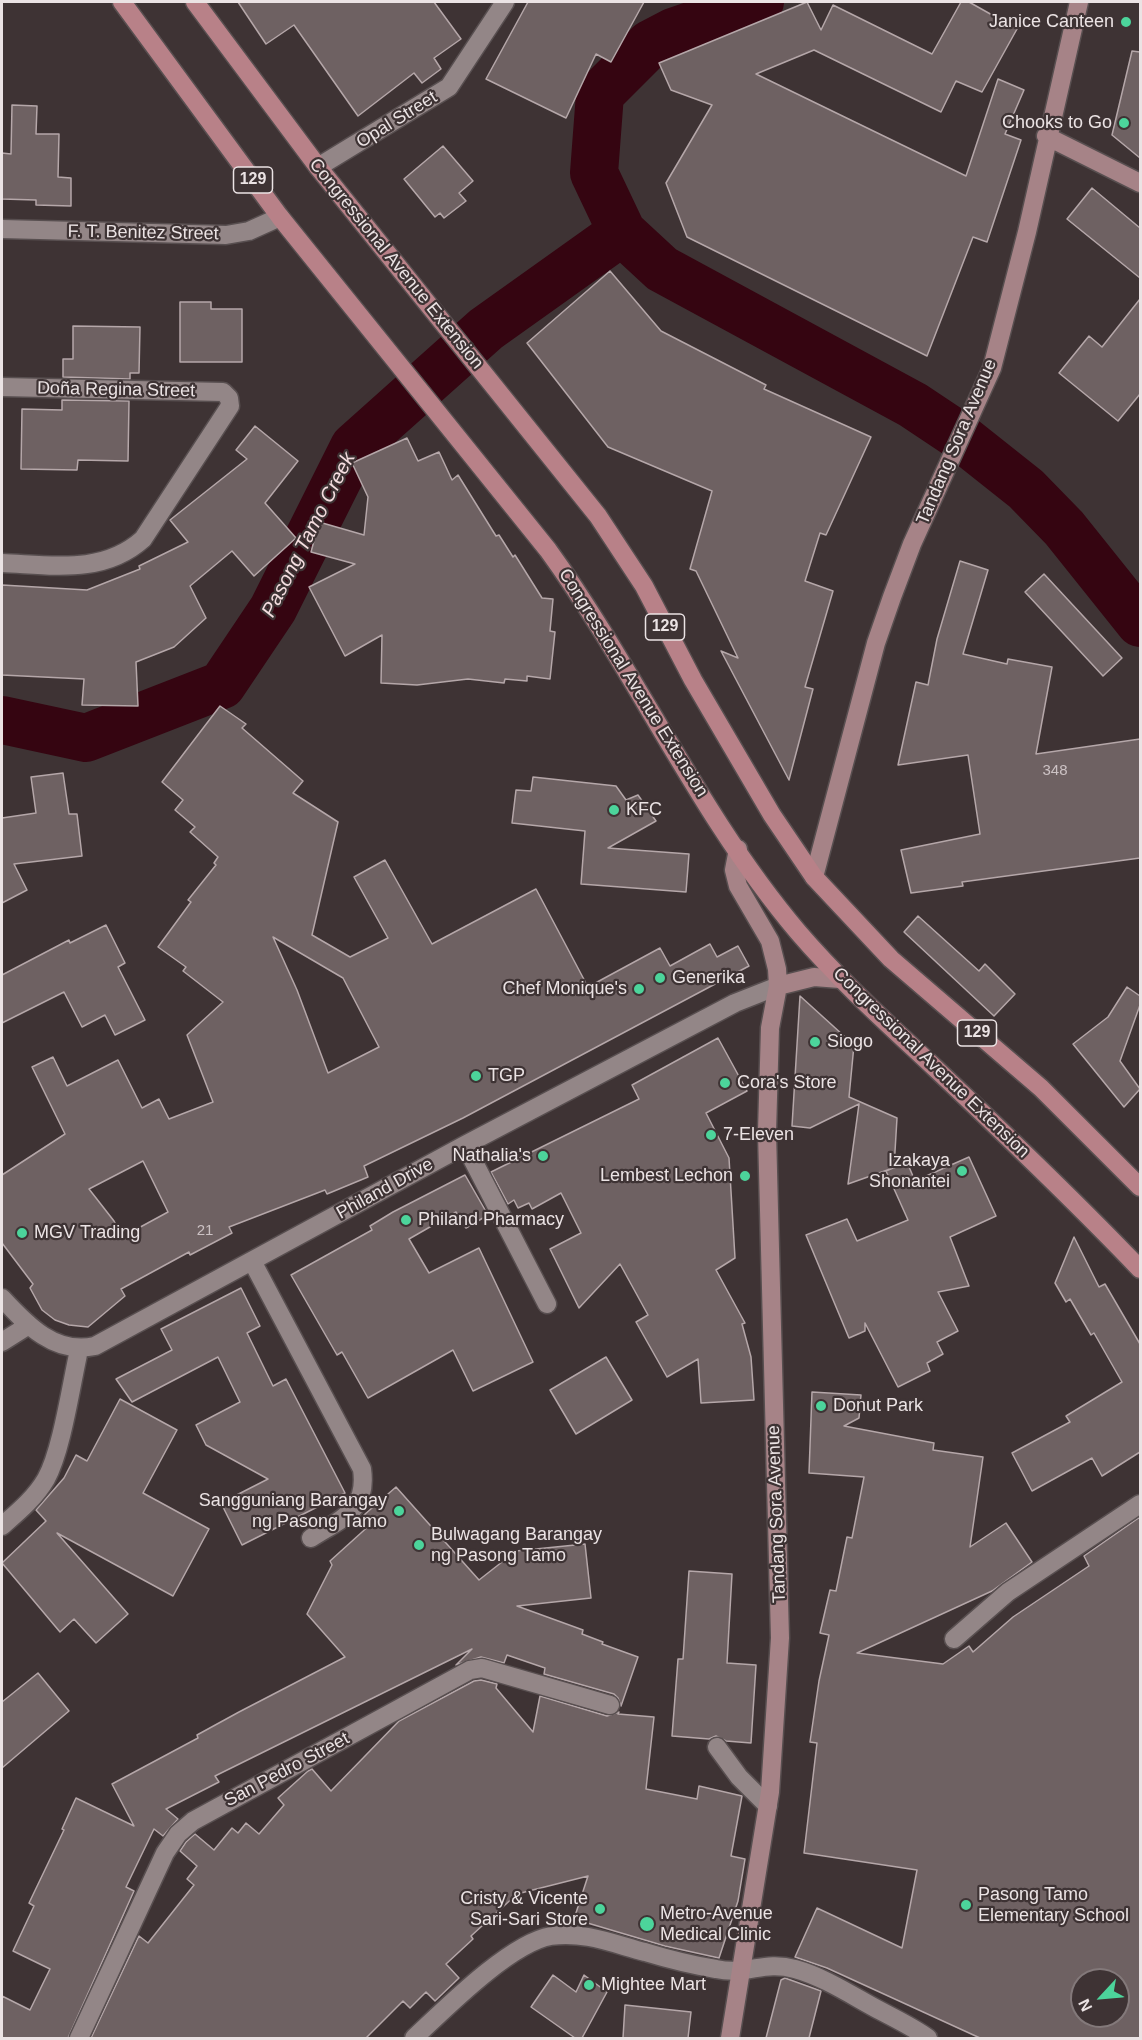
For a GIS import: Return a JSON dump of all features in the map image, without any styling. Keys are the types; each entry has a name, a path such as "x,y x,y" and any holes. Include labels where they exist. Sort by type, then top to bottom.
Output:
{"main road":[{"name":"Congressional Avenue Extension","path":"122,2 280,217 452,429 588,604 648,710 738,849 797,930 840,979 1081,1207 1140,1269"},
{"name":"Congressional Avenue Extension","path":"195,2 318,167 598,516 644,586 710,709 772,815 814,877 891,959 1041,1088 1140,1187"},
{"name":"Tandang Sora Avenue","path":"814,877 876,643 912,544 986,381 1027,232 1046,136 1079,2"},
{"path":"1046,136 1140,183"},
{"name":"Tandang Sora Avenue","path":"730,2038 768,1806 780,1638 767,1132 770,1028 778,986 776,961 770,941 738,886 735,875 738,849"},
{"path":"778,986 814,977 840,979"}],"street":[{"name":"Opal Street","path":"318,167 449,87 505,2"},
{"name":"F. T. Benitez Street","path":"2,229 226,236 249,231 280,217"},
{"name":"Doña Regina Street","path":"2,387 223,392 229,398 230,406 143,539 129,552 82,567 2,562"},
{"name":"Philand Drive","path":"79,1350 95,1346 465,1145 735,1003 778,986"},
{"path":"465,1145 548,1304"},
{"path":"252,1261 362,1469 363,1492 355,1509 312,1538"},
{"path":"2,1298 29,1325 66,1348 79,1350 53,1462 45,1480 31,1499 2,1526"},
{"path":"2,1342 29,1325"},
{"path":"954,1639 1008,1592 1140,1504"},
{"name":"San Pedro Street","path":"78,2038 165,1853 178,1834 193,1821 470,1670 482,1668 610,1705"},
{"path":"717,1748 739,1777 768,1806"},
{"path":"414,2038 505,1958 526,1945 550,1936 574,1935 605,1940 646,1953 741,1973 761,1965 797,1969 834,1986 928,2038"}],"building":[{"path":"238,2 434,2 461,39 434,58 441,69 422,83 414,73 358,116 294,25 266,44"},
{"path":"528,2 644,2 611,62 596,54 566,118 486,79"},
{"path":"807,2 821,30 833,5 932,54 961,2 969,2 1017,29 982,92 956,81 941,112 814,50 756,74 966,176 998,79 1024,90 1005,134 1021,140 987,242 973,237 927,356 687,237 666,183 712,105 671,90 659,63"},
{"path":"1132,51 1140,52 1140,158 1112,135"},
{"path":"12,105 37,106 36,134 59,134 58,177 71,178 71,206 36,205 36,200 2,199 2,153 11,154"},
{"path":"443,146 473,181 459,193 466,201 444,218 440,213 435,217 404,179"},
{"path":"1092,188 1140,228 1140,278 1067,219"},
{"path":"610,271 661,331 766,385 764,389 871,437 826,535 820,533 805,581 833,591 805,687 813,689 789,780 721,651 738,658 696,571 690,569 712,491 608,447 527,343"},
{"path":"1140,299 1140,394 1118,421 1059,373 1089,336 1102,347"},
{"path":"180,302 211,302 211,309 242,309 242,362 180,362"},
{"path":"73,326 140,327 139,373 130,373 130,379 63,377 63,359 73,359"},
{"path":"62,400 129,401 128,461 78,460 77,470 21,469 22,409 62,410"},
{"path":"255,426 298,461 265,503 296,538 254,576 232,551 190,586 206,618 174,647 136,662 138,706 82,705 84,679 2,675 2,585 87,590 140,569 139,566 188,542 170,520 247,459 236,450"},
{"path":"407,438 418,461 439,452 452,480 458,475 496,536 499,535 513,557 515,555 542,598 553,599 550,631 555,632 550,679 527,676 527,681 505,679 504,683 468,679 417,685 381,683 382,635 345,656 309,587 355,564 311,552 319,522 364,535 368,497 352,463"},
{"path":"960,561 988,570 963,654 1007,664 1008,659 1052,667 1036,754 1140,739 1140,858 962,882 963,886 911,893 901,850 980,834 968,755 898,765 916,682 928,685 937,639"},
{"path":"1044,574 1122,658 1103,676 1025,592"},
{"path":"220,706 246,724 242,728 303,781 293,793 338,822 312,935 350,957 388,938 354,877 385,860 432,944 536,889 588,987 660,948 670,966 710,944 717,957 738,946 749,966 463,1118 364,1166 368,1177 327,1194 325,1190 229,1227 232,1233 190,1255 189,1252 121,1289 125,1296 88,1327 69,1325 55,1320 42,1310 30,1288 33,1284 2,1243 2,1175 65,1134 32,1067 53,1057 67,1086 118,1060 142,1108 159,1099 169,1119 213,1102 187,1035 223,1002 183,971 186,967 158,947 191,902 188,900 216,865 214,863 218,857 190,832 195,827 175,810 183,800 162,782","holes":["273,937 343,978 379,1047 328,1073 297,990","143,1161 168,1212 122,1237 114,1221 89,1189"]},
{"path":"63,773 69,814 77,814 82,856 14,864 27,890 2,903 2,818 36,813 31,777"},
{"path":"533,777 616,786 626,800 638,795 656,821 608,848 689,854 686,892 581,884 585,831 512,823 516,790 531,791"},
{"path":"918,916 979,971 985,964 1015,994 994,1016 904,932"},
{"path":"106,925 125,963 118,967 145,1020 115,1035 105,1015 82,1027 64,992 2,1023 2,975 69,940 70,943"},
{"path":"1127,987 1140,996 1140,1005 1120,1061 1140,1089 1124,1107 1073,1044 1108,1017"},
{"path":"800,996 854,1045 849,1097 897,1118 894,1168 907,1162 915,1181 969,1157 996,1216 950,1237 969,1286 938,1292 958,1331 937,1342 943,1354 927,1363 930,1371 898,1387 865,1323 865,1331 849,1338 806,1235 847,1219 857,1241 908,1220 886,1171 893,1168 848,1184 859,1104 810,1128 792,1126"},
{"path":"718,1038 747,1091 706,1113 729,1158 735,1258 716,1270 745,1323 742,1324 751,1357 754,1400 701,1403 698,1359 667,1377 636,1322 648,1315 620,1264 579,1308 550,1249 581,1233 561,1193 532,1209 529,1203 518,1208 514,1200 508,1204 491,1172 639,1099 632,1085"},
{"path":"465,1175 488,1215 466,1228 456,1212 409,1239 429,1273 479,1248 533,1362 473,1391 453,1350 368,1398 342,1352 337,1355 291,1275 372,1230 370,1226 393,1212"},
{"path":"1074,1237 1099,1287 1105,1284 1140,1344 1140,1452 1102,1476 1092,1458 1032,1491 1012,1453 1070,1422 1066,1416 1122,1382 1094,1333 1091,1335 1070,1299 1066,1302 1055,1283"},
{"path":"241,1288 260,1326 247,1333 273,1386 286,1379 345,1493 242,1545 221,1503 268,1479 206,1445 196,1425 240,1402 218,1357 132,1402 116,1379 172,1350 161,1329"},
{"path":"606,1357 632,1400 576,1434 550,1390"},
{"path":"812,1392 861,1395 859,1418 844,1426 934,1443 933,1450 983,1457 970,1547 1006,1523 1032,1562 992,1591 857,1653 943,1664 969,1646 973,1652 1013,1617 1089,1566 1084,1556 1140,1517 1140,2038 980,2038 827,1968 795,1957 817,1908 902,1948 917,1870 804,1853 817,1743 810,1742 819,1681 829,1635 820,1633 830,1590 836,1591 847,1537 852,1538 864,1477 809,1473"},
{"path":"120,1399 177,1430 143,1493 209,1529 173,1596 57,1533 128,1614 96,1643 74,1619 60,1632 2,1563 46,1521 36,1510 64,1478 76,1455 87,1461"},
{"path":"396,1487 479,1580 516,1551 585,1544 591,1598 517,1606 583,1630 582,1634 603,1642 602,1644 638,1657 621,1706 614,1694 544,1674 545,1668 507,1655 504,1663 481,1657 456,1665 472,1649 215,1776 219,1782 166,1809 178,1819 163,1836 154,1829 126,1887 134,1891 68,2038 2,2038 2,1996 30,2010 50,1969 13,1951 34,1906 29,1903 64,1830 62,1829 76,1798 134,1826 112,1784 198,1738 197,1735 239,1712 345,1657 307,1614 332,1565 330,1561 372,1523 364,1515"},
{"path":"689,1571 732,1574 727,1663 756,1665 751,1743 726,1741 716,1736 709,1739 672,1736 678,1659 683,1659"},
{"path":"38,1673 69,1711 2,1768 2,1702"},
{"path":"481,1680 497,1684 496,1688 533,1732 540,1696 607,1716 619,1712 618,1714 654,1717 646,1789 697,1799 699,1786 742,1796 731,1856 745,1859 738,1901 719,1958 665,1946 574,1919 588,1876 517,1894 471,1936 473,1939 446,1964 459,1978 435,2001 426,1992 410,2008 403,2001 366,2038 91,2038 139,1936 148,1943 194,1885 187,1879 197,1866 180,1851 186,1842 195,1834 214,1850 232,1828 238,1833 246,1823 259,1834 284,1805 278,1798 308,1771 312,1769 331,1791 399,1721 474,1681"},
{"path":"553,1975 576,1992 584,1975 607,1992 582,2038 575,2038 531,2007"},
{"path":"785,1978 821,1991 809,2038 766,2038 781,1980"},
{"path":"625,2005 691,2012 688,2038 623,2038"}],"waterway":[{"path":"760,2 673,32 650,44 600,94 594,173 622,232 662,269 913,405 958,435 1026,489 1064,528 1140,623"},
{"name":"Pasong Tamo Creek","path":"2,720 86,738 222,685 273,609 354,447 486,329 622,232"}],"place":[{"name":"Janice Canteen","path":"1126,22"},
{"name":"Chooks to Go","path":"1124,123"},
{"name":"KFC","path":"614,810"},
{"name":"Generika","path":"660,978"},
{"name":"Chef Monique's","path":"639,989"},
{"name":"Siogo","path":"815,1042"},
{"name":"TGP","path":"476,1076"},
{"name":"Cora's Store","path":"725,1083"},
{"name":"7-Eleven","path":"711,1135"},
{"name":"Nathalia's","path":"543,1156"},
{"name":"Izakaya Shonantei","path":"962,1171"},
{"name":"Lembest Lechon","path":"745,1176"},
{"name":"Philand Pharmacy","path":"406,1220"},
{"name":"MGV Trading","path":"22,1233"},
{"name":"Donut Park","path":"821,1406"},
{"name":"Sangguniang Barangay ng Pasong Tamo","path":"399,1511"},
{"name":"Bulwagang Barangay ng Pasong Tamo","path":"419,1545"},
{"name":"Pasong Tamo Elementary School","path":"966,1905"},
{"name":"Cristy & Vicente Sari-Sari Store","path":"600,1909"},
{"name":"Metro-Avenue Medical Clinic","path":"647,1924"},
{"name":"Mightee Mart","path":"589,1985"}]}
